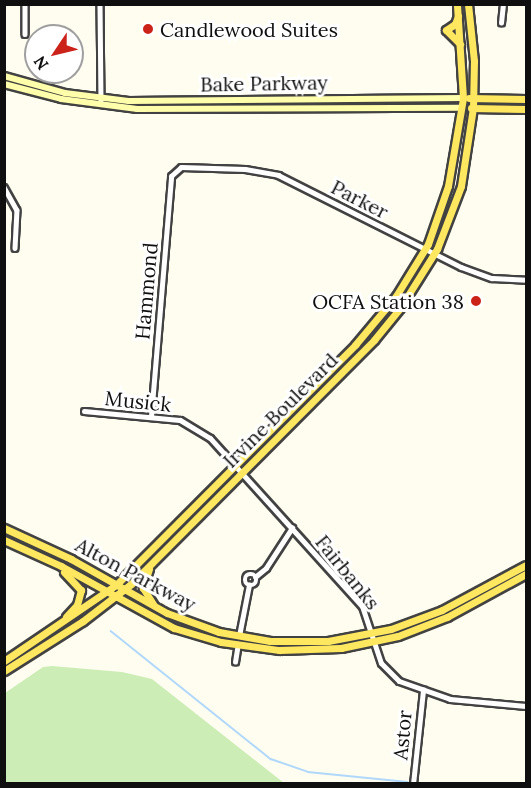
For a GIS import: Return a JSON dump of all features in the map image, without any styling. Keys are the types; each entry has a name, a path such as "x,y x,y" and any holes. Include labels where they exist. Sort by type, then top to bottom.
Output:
{"main road":[{"name":"Irvine Boulevard","path":"4,661 116,585 366,333 396,296 425,250 448,186 463,98 457,4"},
{"name":"Irvine Boulevard","path":"4,671 116,598 150,567 241,472 374,340 434,254 461,186 473,108 468,4"},
{"path":"458,14 455,24 446,30 461,46"},
{"name":"Bake Parkway","path":"4,76 101,102 526,99"},
{"name":"Bake Parkway","path":"4,84 101,102 526,109"},
{"name":"Alton Parkway","path":"4,528 52,548 157,608 239,636 300,642 373,634 432,615 526,565"},
{"name":"Alton Parkway","path":"4,540 37,554 174,628 238,645 303,651 375,642 432,624 526,574"},
{"path":"37,554 73,578 81,590 77,605 52,630"},
{"path":"150,567 143,589 157,608"}],"street":[{"path":"25,4 25,24"},
{"path":"99,4 101,102"},
{"path":"501,23 503,4"},
{"name":"Parker","path":"174,170 181,167 244,169 278,175 425,250 485,276 526,280"},
{"name":"Hammond","path":"151,416 174,170"},
{"path":"4,187 16,210 15,248"},
{"name":"Musick","path":"84,411 151,416 190,424 210,438 241,472"},
{"name":"Fairbanks","path":"241,472 362,606 381,663 391,675 423,690 458,700 526,706"},
{"path":"235,662 249,585 247,577 255,576 266,568 292,528"},
{"path":"249,585 255,585 255,576"},
{"name":"Astor","path":"413,782 423,690"}],"green space":[{"path":"43,667 122,672 152,679 284,783 5,783 5,693"}],"waterway":[{"path":"111,631 271,759 308,772 408,782"},
{"path":"418,783 424,784"}],"place":[{"name":"Candlewood Suites","path":"148,29"},
{"name":"OCFA Station 38","path":"476,301"}]}
